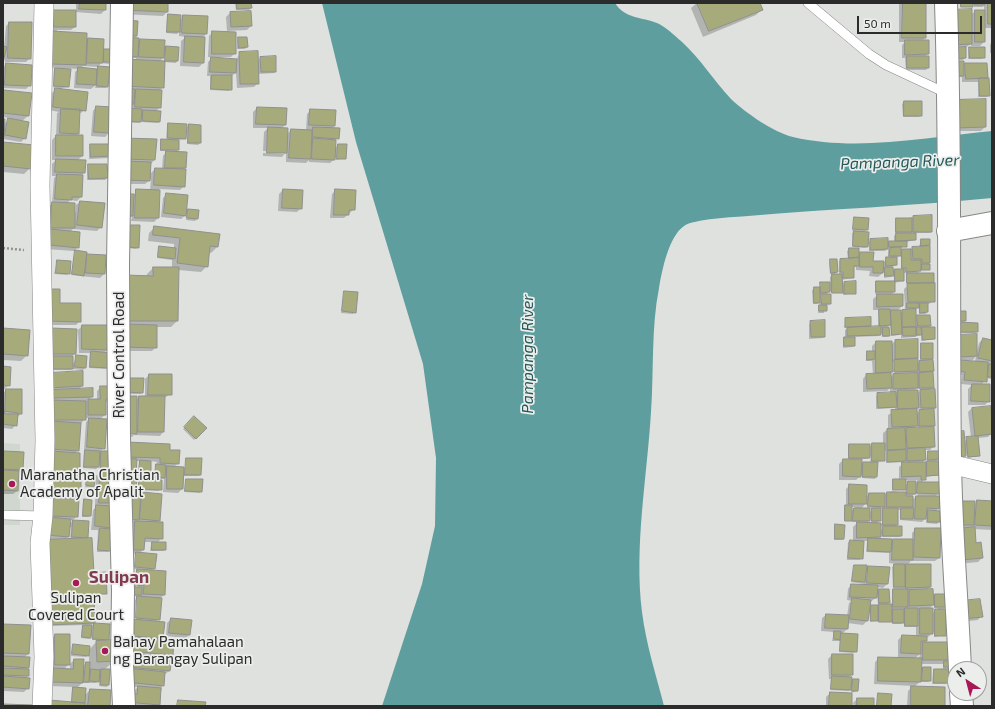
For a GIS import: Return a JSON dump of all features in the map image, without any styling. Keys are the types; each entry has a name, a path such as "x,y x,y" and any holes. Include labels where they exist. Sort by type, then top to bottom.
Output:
{"street":[{"path":"42,706 44,657 40,543 43,516 45,440 40,251 40,185 44,3"},
{"name":"River Control Road","path":"122,3 119,241 119,430 123,591 122,665 124,706"},
{"path":"946,3 950,132 950,464 960,661"},
{"path":"949,222 992,223"},
{"path":"950,464 992,474"}],"lane":[{"path":"808,3 869,54 886,65 949,95"},
{"path":"3,515 43,516"}],"path":[{"path":"3,248 40,251"}],"shaded area":[{"name":"Maranatha Christian Academy of Apalit","path":"3,443 20,444 20,525 3,525"}],"water":[{"name":"Pampanga River","path":"322,3 615,3 629,15 660,24 667,29 694,55 731,99 760,121 785,135 817,141 867,143 892,142 992,131 992,198 714,219 684,226 674,237 662,272 656,303 652,397 639,562 642,612 646,636 664,706 382,706 422,584 435,526 436,458 423,364 356,142"}],"building":[{"path":"80,3 106,3 106,10 79,9"},
{"path":"125,3 168,3 168,12 124,10"},
{"path":"237,3 251,3 252,8 237,9"},
{"path":"697,3 760,3 763,10 709,31"},
{"path":"903,3 926,3 926,38 902,38"},
{"path":"961,3 973,3 973,7 961,7"},
{"path":"975,3 985,3 985,5 975,5"},
{"path":"988,3 992,3 992,24 988,24"},
{"path":"972,9 972,44 949,45 949,10"},
{"path":"54,10 76,10 76,27 54,27"},
{"path":"975,10 985,10 985,42 975,42"},
{"path":"251,11 252,26 231,27 230,12"},
{"path":"168,14 181,15 180,32 167,32"},
{"path":"183,15 208,16 207,34 182,33"},
{"path":"125,20 138,21 137,36 124,36"},
{"path":"9,22 32,22 31,59 8,58"},
{"path":"51,31 87,33 86,65 49,64"},
{"path":"212,31 236,32 236,54 212,54"},
{"path":"185,36 205,37 204,63 184,62"},
{"path":"123,37 139,38 138,57 123,56"},
{"path":"238,37 247,37 248,47 239,48"},
{"path":"88,38 104,39 103,63 87,63"},
{"path":"140,39 165,40 164,58 139,57"},
{"path":"905,40 929,40 929,54 905,55"},
{"path":"3,46 7,47 3,62"},
{"path":"166,46 179,47 178,61 165,61"},
{"path":"966,47 966,58 950,59 950,48"},
{"path":"969,47 985,47 985,58 970,58"},
{"path":"104,49 112,49 111,62 104,62"},
{"path":"258,51 259,84 240,84 239,52"},
{"path":"276,56 276,72 261,72 260,57"},
{"path":"907,56 929,56 929,68 907,68"},
{"path":"211,57 237,59 236,73 210,72"},
{"path":"124,59 165,61 164,88 123,86"},
{"path":"949,61 964,61 964,76 949,76"},
{"path":"6,63 32,65 31,86 5,85"},
{"path":"965,63 987,63 988,78 966,79"},
{"path":"98,66 110,67 108,87 97,86"},
{"path":"78,67 97,69 96,85 77,84"},
{"path":"55,68 71,69 69,87 54,86"},
{"path":"212,75 232,75 232,90 211,89"},
{"path":"979,78 989,78 990,96 980,96"},
{"path":"55,88 88,92 86,111 53,107"},
{"path":"124,88 135,89 134,104 123,104"},
{"path":"136,89 162,90 161,108 135,107"},
{"path":"4,90 32,93 29,116 3,113"},
{"path":"986,99 986,127 956,128 956,100"},
{"path":"904,101 922,101 922,116 904,116"},
{"path":"96,106 112,107 110,133 94,132"},
{"path":"257,107 287,108 286,125 256,124"},
{"path":"123,108 142,109 141,122 122,121"},
{"path":"61,109 80,109 79,134 60,133"},
{"path":"310,109 336,110 335,126 309,125"},
{"path":"143,110 161,111 160,122 143,121"},
{"path":"8,118 29,122 26,139 5,135"},
{"path":"3,119 5,119 4,137 3,137"},
{"path":"168,123 187,124 186,139 168,138"},
{"path":"189,124 201,125 201,143 188,143"},
{"path":"268,127 288,128 287,153 267,153"},
{"path":"313,127 340,128 339,139 313,137"},
{"path":"291,129 312,130 311,159 289,158"},
{"path":"56,135 83,135 83,156 56,156"},
{"path":"125,138 157,139 155,160 124,159"},
{"path":"313,138 336,140 335,160 312,159"},
{"path":"161,139 179,140 179,150 161,150"},
{"path":"3,142 34,145 31,169 3,166"},
{"path":"90,144 112,144 112,156 91,157"},
{"path":"338,144 347,144 346,159 337,159"},
{"path":"166,151 187,152 186,168 165,168"},
{"path":"56,159 86,160 85,173 55,172"},
{"path":"125,161 151,162 150,181 124,180"},
{"path":"88,164 107,164 108,178 89,179"},
{"path":"155,168 186,169 185,187 154,185"},
{"path":"57,174 83,175 82,197 72,197 72,200 55,199"},
{"path":"136,189 160,190 159,218 135,218"},
{"path":"283,189 303,190 302,209 282,208"},
{"path":"335,189 356,190 355,210 349,210 349,215 334,215"},
{"path":"166,193 188,195 186,216 164,213"},
{"path":"122,194 134,194 133,216 121,215"},
{"path":"80,201 105,203 102,228 77,225"},
{"path":"52,202 75,203 75,228 51,228"},
{"path":"188,209 199,210 198,219 187,218"},
{"path":"932,215 932,232 913,232 913,216"},
{"path":"854,217 869,218 868,230 853,229"},
{"path":"896,218 912,218 912,232 896,232"},
{"path":"128,225 140,225 139,248 127,247"},
{"path":"154,226 220,234 218,247 210,246 208,267 177,263 180,238 153,235"},
{"path":"50,229 80,232 79,248 49,245"},
{"path":"854,231 869,232 868,247 853,246"},
{"path":"896,233 916,233 916,240 896,241"},
{"path":"888,238 888,249 870,250 870,239"},
{"path":"921,239 930,239 930,245 921,246"},
{"path":"889,241 907,241 907,247 889,247"},
{"path":"159,246 176,248 175,259 158,257"},
{"path":"930,246 930,263 922,263 922,259 913,259 912,247"},
{"path":"901,247 901,256 889,256 890,248"},
{"path":"849,248 859,248 859,257 849,258"},
{"path":"902,249 911,249 911,260 921,260 921,271 906,272 906,268 902,268"},
{"path":"75,250 87,252 84,276 72,274"},
{"path":"860,252 874,252 873,261 884,261 883,273 873,273 873,267 860,267"},
{"path":"87,254 106,255 105,274 86,273"},
{"path":"886,257 897,257 897,265 886,266"},
{"path":"859,258 859,266 854,266 854,278 843,278 843,272 840,272 840,259"},
{"path":"830,259 837,259 838,272 831,273"},
{"path":"57,260 71,261 70,274 56,273"},
{"path":"922,264 930,264 930,270 922,270"},
{"path":"153,267 179,267 178,321 125,321 125,275 153,276"},
{"path":"885,267 893,267 894,276 885,276"},
{"path":"895,269 904,269 904,281 895,281"},
{"path":"907,273 934,273 934,283 907,283"},
{"path":"832,274 842,274 843,293 832,293"},
{"path":"856,281 856,294 844,294 844,282"},
{"path":"876,281 895,281 895,292 876,292"},
{"path":"820,282 830,282 830,292 821,293"},
{"path":"935,283 935,302 908,302 907,284"},
{"path":"814,287 820,287 820,303 814,303"},
{"path":"48,289 60,289 60,303 81,303 81,322 47,321"},
{"path":"344,291 358,292 356,313 342,311"},
{"path":"821,294 831,294 831,304 822,304"},
{"path":"877,294 903,294 903,306 877,307"},
{"path":"907,303 919,303 919,308 907,308"},
{"path":"920,303 928,303 928,312 920,313"},
{"path":"819,305 827,305 827,311 819,311"},
{"path":"879,309 890,309 891,325 880,326"},
{"path":"916,309 916,327 902,327 902,310"},
{"path":"891,310 901,310 902,334 892,335"},
{"path":"956,311 966,311 966,321 956,321"},
{"path":"917,315 930,315 931,326 918,326"},
{"path":"871,317 871,326 845,327 845,318"},
{"path":"825,320 825,337 811,337 810,321"},
{"path":"957,322 978,323 978,332 957,332"},
{"path":"125,324 157,325 157,348 124,347"},
{"path":"82,325 109,325 109,350 82,349"},
{"path":"881,326 881,335 847,336 847,328"},
{"path":"883,327 889,327 890,336 883,336"},
{"path":"916,327 916,336 903,336 902,328"},
{"path":"917,327 921,327 922,335 917,335"},
{"path":"922,327 935,327 935,339 923,340"},
{"path":"3,328 30,330 28,356 3,354"},
{"path":"51,328 77,329 76,354 50,354"},
{"path":"977,334 977,356 960,357 956,335"},
{"path":"844,337 855,337 855,346 844,346"},
{"path":"983,338 992,340 992,361 978,358"},
{"path":"918,339 918,358 895,359 895,340"},
{"path":"876,341 892,341 893,372 876,373"},
{"path":"921,343 933,343 933,359 921,359"},
{"path":"91,351 111,353 109,368 90,367"},
{"path":"867,351 875,351 875,359 867,360"},
{"path":"76,355 87,356 86,368 75,367"},
{"path":"50,356 73,356 73,369 51,369"},
{"path":"918,359 918,371 894,372 894,360"},
{"path":"933,360 934,371 919,372 919,361"},
{"path":"960,360 988,362 987,382 964,380 965,372 959,371"},
{"path":"989,364 992,364 992,377 988,377"},
{"path":"3,366 11,367 10,386 3,385"},
{"path":"83,371 83,386 50,388 50,373"},
{"path":"933,372 934,388 919,388 919,373"},
{"path":"891,373 892,388 867,389 866,374"},
{"path":"918,373 918,388 893,389 893,374"},
{"path":"149,374 172,374 172,395 148,395"},
{"path":"127,378 144,378 143,393 127,392"},
{"path":"972,384 990,384 990,402 971,401"},
{"path":"100,386 114,386 113,399 106,399 106,415 88,415 88,399 100,399"},
{"path":"93,388 93,397 53,398 53,390"},
{"path":"6,389 22,389 22,414 5,414"},
{"path":"935,389 936,408 921,408 920,390"},
{"path":"898,390 918,390 919,408 898,409"},
{"path":"896,392 897,407 878,408 877,393"},
{"path":"120,396 137,396 137,434 120,434"},
{"path":"139,396 165,396 164,432 138,432"},
{"path":"51,400 86,401 86,420 51,420"},
{"path":"991,406 992,434 975,436 972,408"},
{"path":"917,409 918,426 892,427 891,410"},
{"path":"934,409 935,426 919,426 919,410"},
{"path":"3,411 18,413 17,426 3,424"},
{"path":"194,416 207,428 196,439 184,427"},
{"path":"89,418 107,419 105,449 87,447"},
{"path":"51,421 81,423 79,451 50,449"},
{"path":"934,427 935,447 907,448 906,428"},
{"path":"905,428 906,449 887,450 887,429"},
{"path":"964,431 966,456 957,457 954,432"},
{"path":"978,436 980,456 968,457 966,437"},
{"path":"127,442 170,444 170,450 180,450 179,464 160,463 160,458 127,457"},
{"path":"872,443 885,443 885,461 872,461"},
{"path":"849,444 870,444 870,458 849,458"},
{"path":"925,448 926,460 907,461 907,449"},
{"path":"85,450 100,451 99,467 84,467"},
{"path":"906,450 906,461 887,462 887,451"},
{"path":"3,451 24,452 23,470 3,469"},
{"path":"51,451 80,453 80,475 50,474"},
{"path":"101,451 111,451 111,469 101,469"},
{"path":"928,451 939,451 940,459 928,460"},
{"path":"125,458 137,459 136,474 124,474"},
{"path":"186,458 202,458 201,475 185,475"},
{"path":"843,459 862,459 861,477 843,476"},
{"path":"140,460 151,461 151,475 139,474"},
{"path":"927,461 940,461 940,475 927,476"},
{"path":"863,462 878,462 877,477 863,477"},
{"path":"902,462 926,462 926,480 921,480 921,476 902,477"},
{"path":"156,464 166,465 165,478 155,477"},
{"path":"167,466 184,467 183,489 167,489"},
{"path":"3,470 19,471 18,491 3,490"},
{"path":"100,471 113,472 113,503 99,503"},
{"path":"88,473 96,475 94,487 86,485"},
{"path":"52,478 81,478 81,495 52,496"},
{"path":"125,478 137,478 136,491 125,491"},
{"path":"139,479 162,480 162,490 139,489"},
{"path":"186,479 203,479 202,492 185,491"},
{"path":"893,479 906,479 906,490 893,490"},
{"path":"908,481 916,481 916,494 907,494"},
{"path":"918,482 940,482 939,494 917,493"},
{"path":"849,484 867,485 867,504 849,504"},
{"path":"142,492 162,494 160,521 140,519"},
{"path":"887,492 906,492 906,496 913,496 913,507 887,507"},
{"path":"869,493 885,493 885,507 868,506"},
{"path":"126,494 141,495 139,520 124,519"},
{"path":"916,496 940,496 939,509 927,508 926,519 915,519"},
{"path":"51,498 79,499 78,517 50,516"},
{"path":"84,499 92,500 91,516 83,516"},
{"path":"977,500 992,501 992,526 975,525"},
{"path":"961,501 975,501 974,525 960,525"},
{"path":"96,505 113,506 111,528 95,526"},
{"path":"845,505 852,505 852,521 845,521"},
{"path":"854,508 870,508 870,521 853,521"},
{"path":"872,508 881,508 881,521 872,521"},
{"path":"883,508 898,508 898,525 883,525"},
{"path":"901,508 914,508 913,519 901,519"},
{"path":"928,510 940,511 940,522 928,522"},
{"path":"48,517 71,519 69,537 46,535"},
{"path":"73,520 89,521 88,538 72,537"},
{"path":"135,521 163,522 163,539 145,538 144,550 134,550"},
{"path":"857,522 881,523 881,537 857,538"},
{"path":"835,524 845,525 844,539 835,539"},
{"path":"883,526 902,526 902,536 883,536"},
{"path":"975,527 976,543 981,542 983,558 961,560 958,529"},
{"path":"100,528 112,529 111,551 98,550"},
{"path":"915,528 941,528 940,558 914,557"},
{"name":"Sulipan Covered Court","path":"92,538 94,573 106,572 107,594 94,594 95,623 48,625 45,540"},
{"path":"868,538 892,539 891,552 868,551"},
{"path":"893,539 913,539 913,560 892,560"},
{"path":"850,540 864,541 863,559 848,558"},
{"path":"152,542 166,542 166,550 152,550"},
{"path":"136,552 157,554 155,569 135,567"},
{"path":"894,564 905,564 905,587 894,587"},
{"path":"906,564 931,564 931,587 906,588"},
{"path":"854,565 867,565 865,582 852,581"},
{"path":"868,566 890,567 888,584 867,583"},
{"path":"137,569 166,571 165,595 143,594 144,586 136,585"},
{"path":"126,577 135,577 135,587 142,587 142,595 134,595 134,601 125,600"},
{"path":"851,584 878,585 877,598 850,597"},
{"path":"879,589 889,589 890,603 879,603"},
{"path":"893,589 908,589 908,607 893,607"},
{"path":"933,589 934,605 909,606 909,590"},
{"path":"935,594 947,594 947,607 935,607"},
{"path":"137,596 162,598 160,620 136,618"},
{"path":"852,598 871,600 868,621 850,619"},
{"path":"980,599 983,617 963,619 961,601"},
{"path":"879,604 892,604 892,622 879,622"},
{"path":"871,605 878,605 878,621 871,621"},
{"path":"905,608 918,608 918,626 905,626"},
{"path":"920,608 933,608 933,634 920,634"},
{"path":"893,609 904,609 904,623 893,623"},
{"path":"935,609 946,609 946,636 935,636"},
{"path":"826,614 849,615 848,629 825,628"},
{"path":"171,618 192,620 190,635 169,633"},
{"path":"132,619 165,622 163,638 131,636"},
{"path":"94,623 110,624 109,640 93,639"},
{"path":"3,624 31,625 29,654 3,653"},
{"path":"83,625 92,625 91,638 82,637"},
{"path":"834,631 841,631 840,640 834,639"},
{"path":"841,633 858,634 857,652 840,651"},
{"path":"55,634 70,634 70,665 55,665"},
{"path":"902,635 927,636 927,641 921,641 921,654 901,653"},
{"path":"136,637 174,640 173,655 126,651 127,640 136,641"},
{"name":"Bahay Pamahalaan ng Barangay Sulipan","path":"114,640 115,661 97,662 96,641"},
{"path":"923,642 950,642 949,660 923,660"},
{"path":"73,644 90,646 89,656 72,654"},
{"path":"129,653 172,658 170,671 127,667"},
{"path":"832,654 853,654 853,675 832,675"},
{"path":"3,656 30,657 29,668 3,666"},
{"path":"878,657 922,658 921,682 878,681"},
{"path":"74,659 84,659 83,683 52,682 53,668 73,669"},
{"path":"944,661 947,661 947,667 944,667"},
{"path":"86,662 90,662 89,682 84,682"},
{"path":"923,667 931,667 931,681 922,681"},
{"path":"3,668 29,669 29,676 3,675"},
{"path":"127,668 165,672 164,686 135,683 133,692"},
{"path":"91,669 100,670 99,682 90,681"},
{"path":"101,669 110,669 109,685 101,685"},
{"path":"934,669 947,669 947,683 934,683"},
{"path":"3,676 30,678 29,689 3,687"},
{"path":"832,676 852,677 851,690 831,689"},
{"path":"853,679 859,679 858,691 852,691"},
{"path":"138,686 161,688 160,705 127,702 127,693 137,694"},
{"path":"911,686 945,687 945,706 911,706"},
{"path":"73,687 86,688 85,703 72,702"},
{"path":"90,689 111,690 110,706 88,706"},
{"path":"830,692 852,693 852,706 829,706"},
{"path":"878,693 892,694 891,706 877,706"},
{"path":"857,698 874,698 874,706 857,706"},
{"path":"49,700 85,703 85,706 48,706"},
{"path":"178,700 206,702 205,706 177,706"},
{"path":"3,704 33,705 33,706 3,706"}],"place":[{"name":"Maranatha Christian Academy of Apalit","path":"12,484"},
{"name":"Sulipan Covered Court","path":"76,583"},
{"name":"Bahay Pamahalaan ng Barangay Sulipan","path":"105,651"}],"district":[{"name":"Sulipan","path":"119,577"}]}
